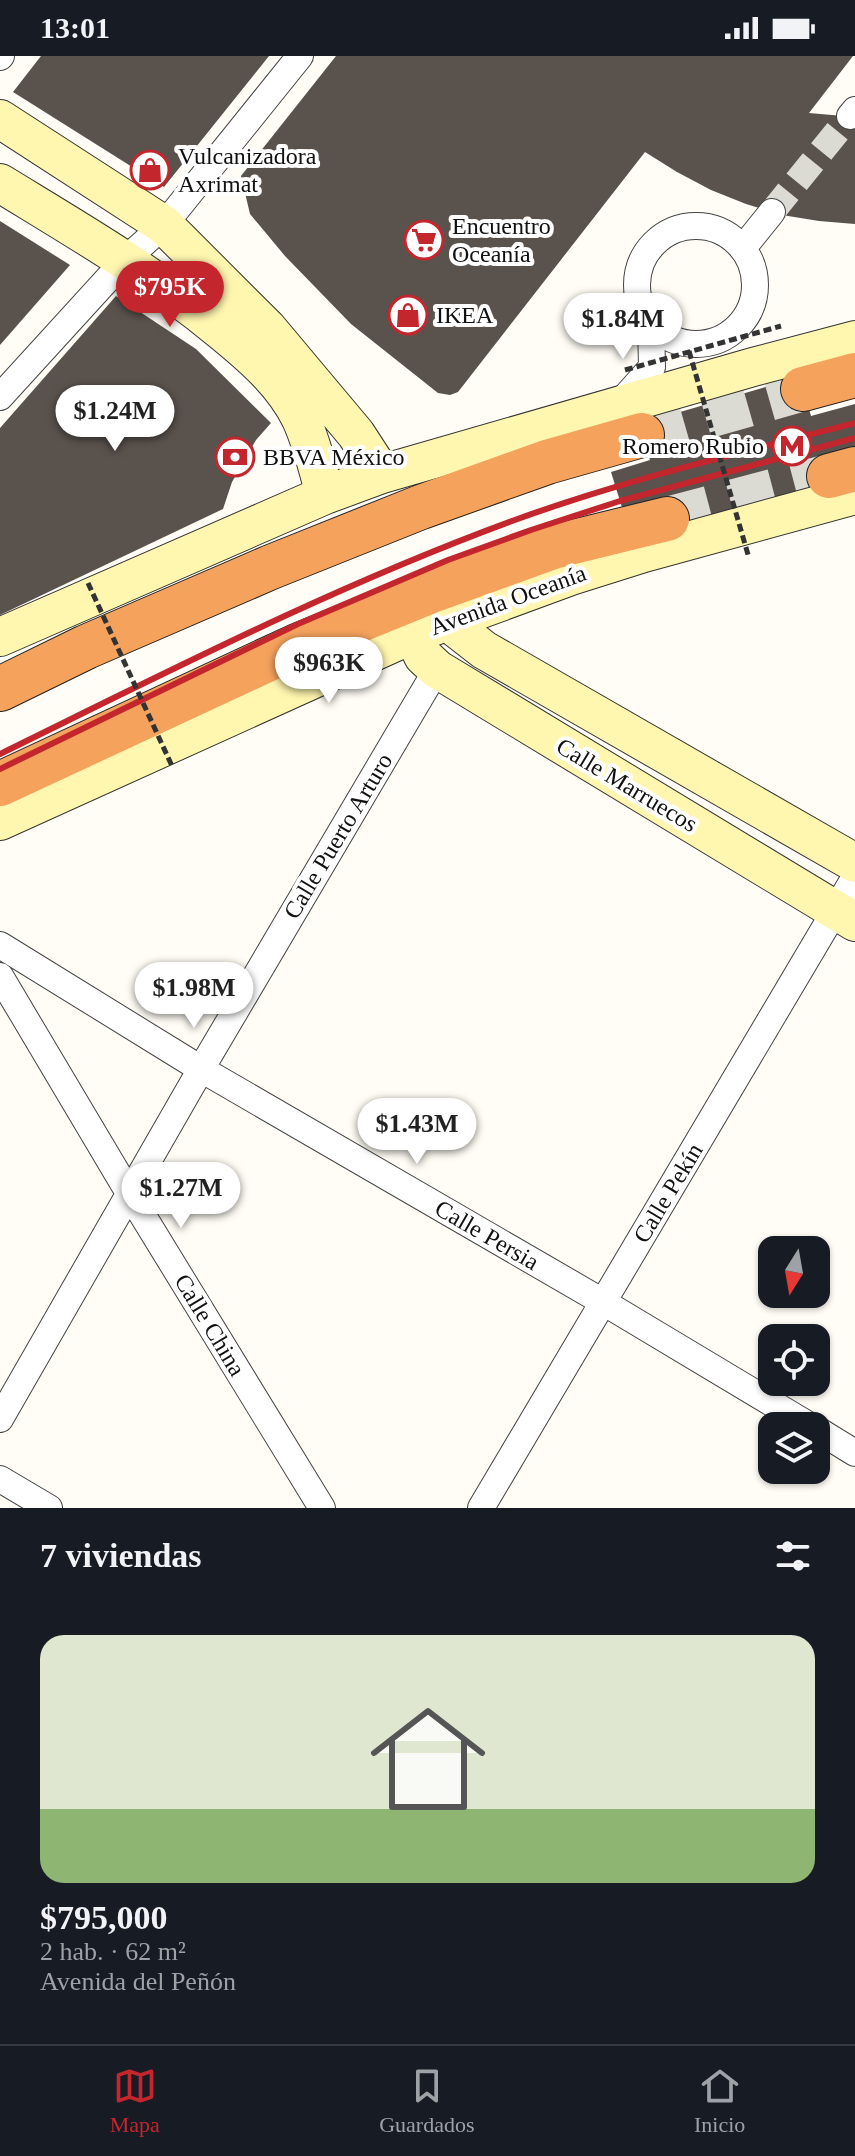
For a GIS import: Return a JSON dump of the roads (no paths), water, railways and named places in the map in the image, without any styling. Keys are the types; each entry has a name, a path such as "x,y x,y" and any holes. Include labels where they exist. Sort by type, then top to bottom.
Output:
{"highway":[{"path":"803,389 855,375"},
{"path":"0,689 86,647 271,567 421,507 547,462 630,421"},
{"name":"Avenida Oceanía","path":"0,784 297,646 432,615 553,547 667,519"},
{"path":"0,656 86,647"}],"street":[{"path":"0,397 125,260 164,225 300,56"},
{"path":"0,119 164,225 268,329 356,434 382,474"},
{"path":"0,183 125,260 248,352 279,385 300,417 325,495"},
{"path":"743,248 772,212"},
{"path":"691,225 710,227 728,235 743,248 753,266 756,287 752,307 741,324 725,337 706,344 685,344 666,337 651,324 638,300 637,272 644,254 656,240 673,230 691,225"},
{"path":"630,421 652,367 651,324"},
{"path":"725,337 730,348 753,367"},
{"path":"0,637 325,495 382,474 630,421 753,367 855,340"},
{"name":"Avenida Oceanía","path":"0,821 432,615 644,553 846,480"},
{"name":"Calle Marruecos","path":"845,916 437,669 423,656 432,615 484,650 855,863"},
{"name":"Calle Puerto Arturo","path":"0,1419 201,1069 437,669"},
{"name":"Calle Pekín","path":"481,1508 603,1302 845,916 855,877"},
{"name":"Calle Persia","path":"0,945 201,1069 787,1412"},
{"name":"Calle China","path":"0,976 322,1508"},
{"path":"830,1438 855,1453"},
{"path":"0,1479 49,1508"}],"tunnel":[{"path":"772,212 850,116"},
{"path":"642,435 803,389"},
{"path":"667,519 829,476"}],"railway":[{"path":"0,754 317,601 446,546 597,493 855,423"},
{"path":"0,769 298,624 448,560 620,501 855,438"}],"place":[{"name":"Vulcanizadora Axrimat","path":"150,170"},
{"name":"Encuentro Oceanía","path":"424,240"},
{"name":"IKEA","path":"408,315"},
{"name":"Romero Rubio","path":"792,446"},
{"name":"BBVA México","path":"235,457"}]}
